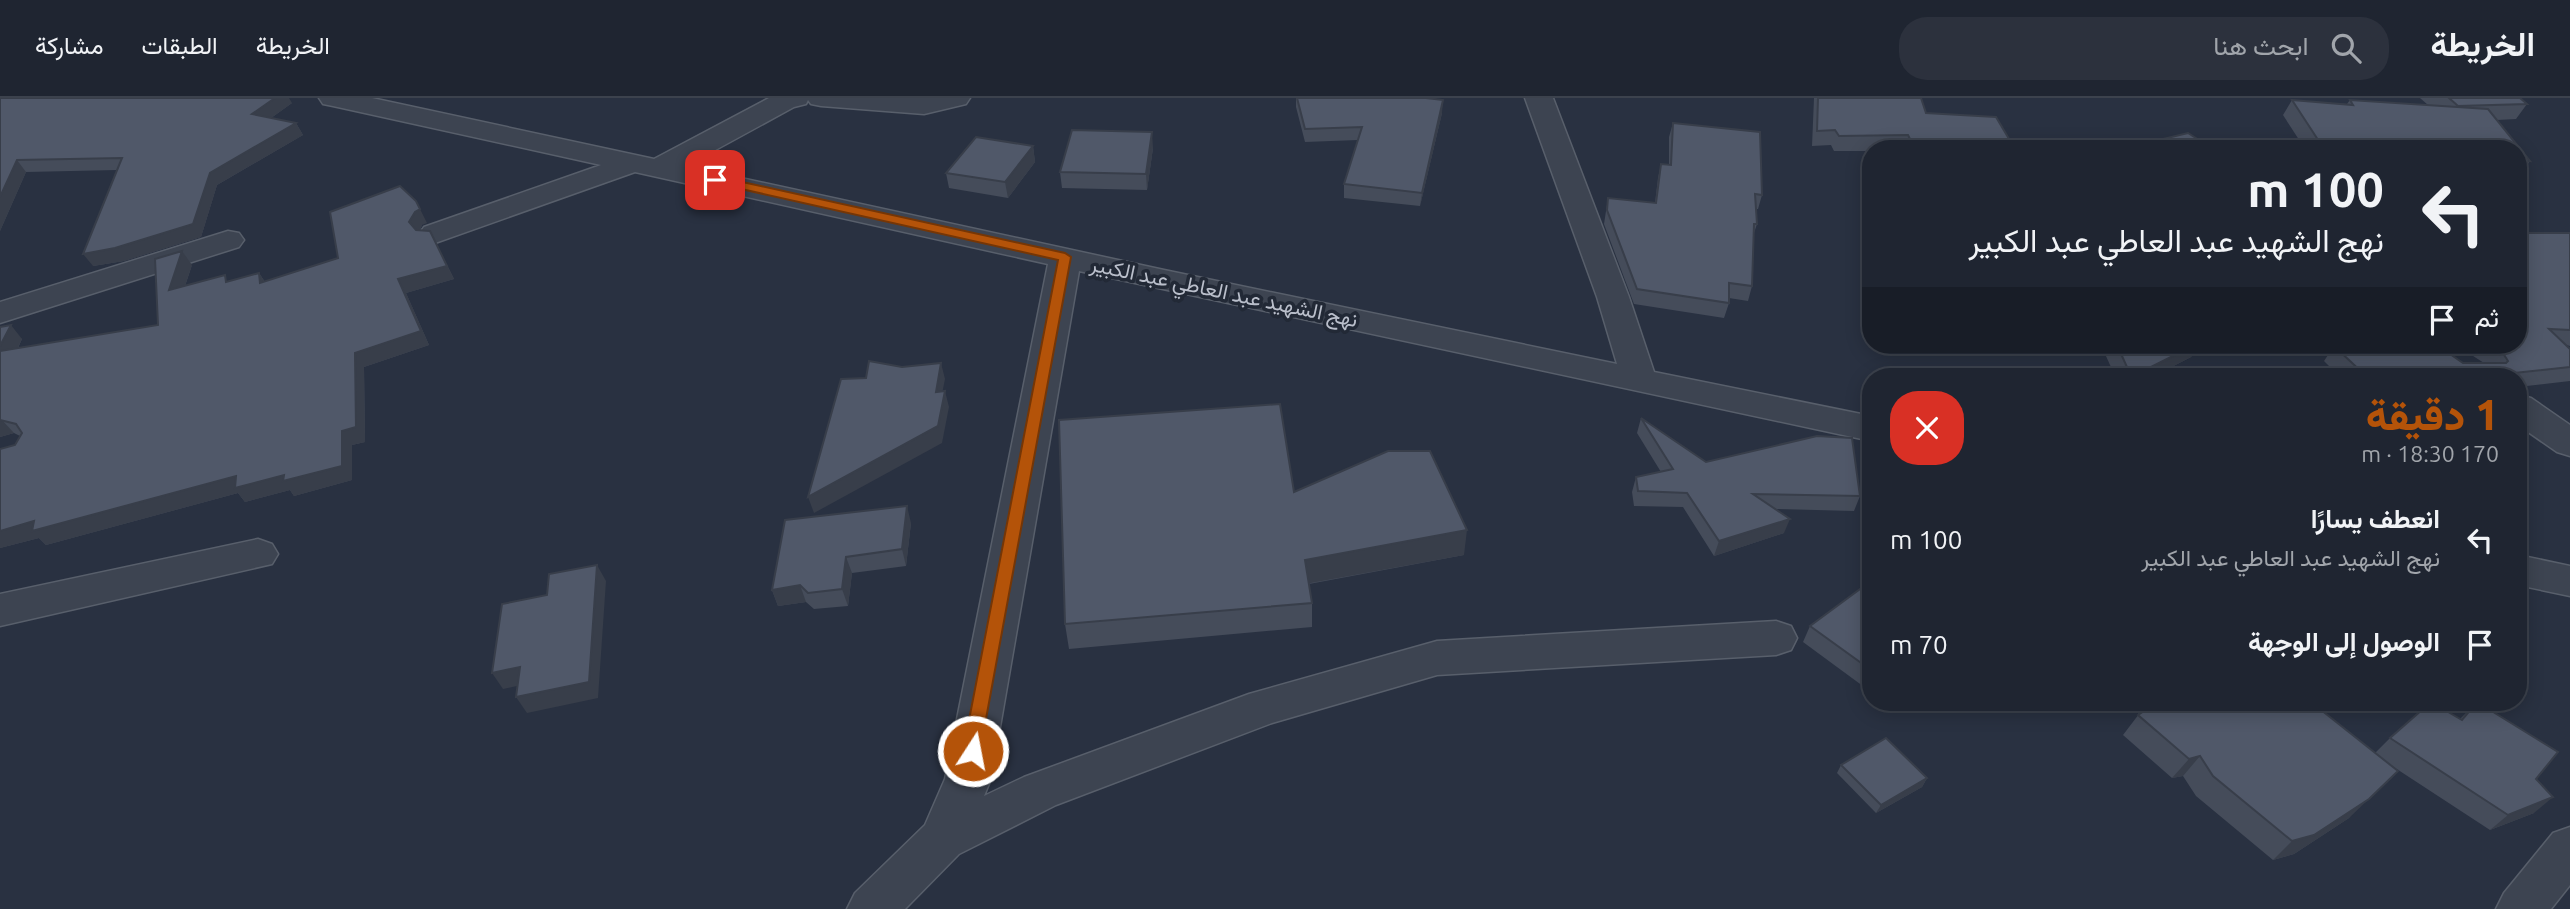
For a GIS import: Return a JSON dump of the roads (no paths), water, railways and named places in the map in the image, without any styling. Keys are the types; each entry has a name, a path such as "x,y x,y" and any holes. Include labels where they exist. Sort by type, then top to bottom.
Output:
{"street":[{"name":"نهج الشهيد عبد العاطي عبد الكبير","path":"332,98 648,165 1285,307 1639,378 1862,427"},
{"path":"435,234 648,165 786,100 796,98"},
{"path":"821,98 923,106 956,98"},
{"path":"1539,98 1613,297 1639,378"},
{"path":"0,313 228,240"},
{"path":"942,838 968,779 1065,257"},
{"path":"2527,413 2570,443"},
{"path":"0,610 258,554"},
{"path":"2527,572 2570,581"},
{"path":"872,909 942,838 1040,791 1265,707 1437,658 1776,638"},
{"path":"2521,909 2570,848"}]}
